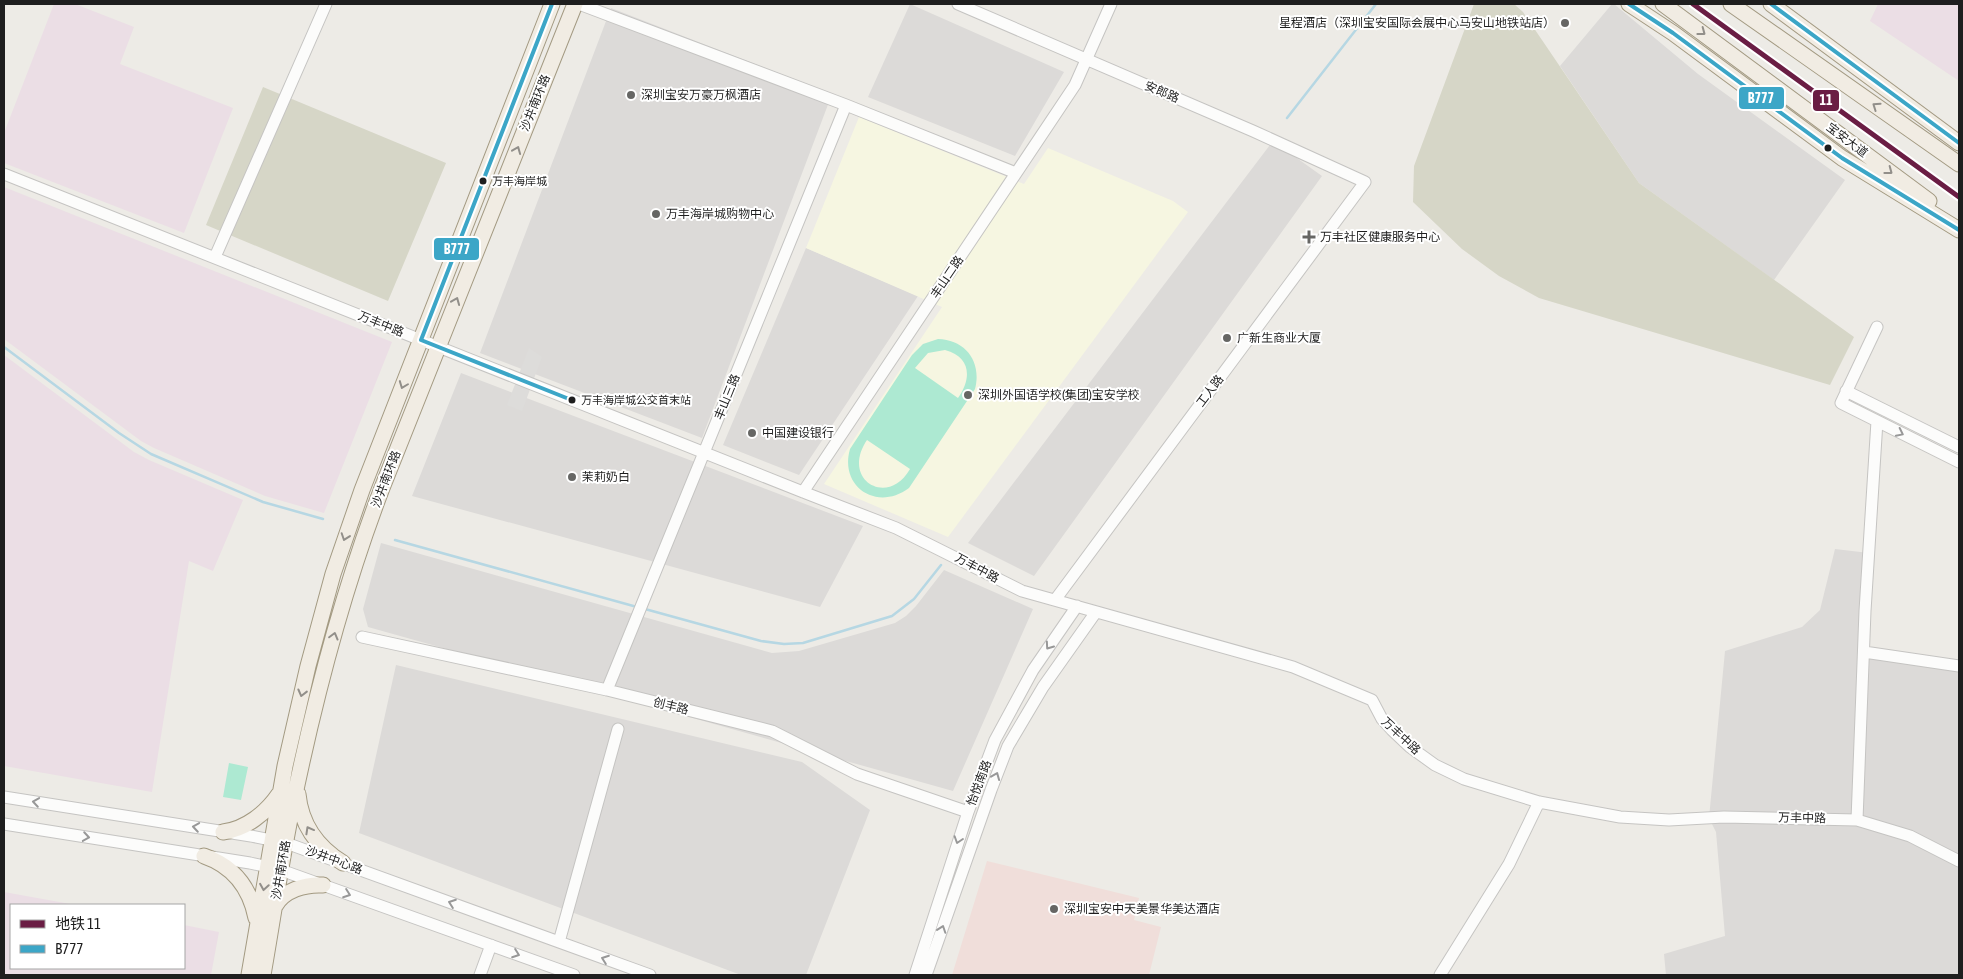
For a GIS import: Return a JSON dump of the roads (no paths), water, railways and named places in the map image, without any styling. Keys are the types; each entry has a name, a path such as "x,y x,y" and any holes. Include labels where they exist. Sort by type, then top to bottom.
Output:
{"main road":[{"name":"沙井南环路","path":"279,841 281,791 292,738 316,634 341,550 552,4"},
{"name":"沙井南环路","path":"249,975 256,931 274,868 279,841 297,782 334,632 356,560 382,488 575,4"},
{"path":"1629,4 1673,33 1842,158 1959,230"},
{"name":"宝安大道","path":"1663,4 1959,224"},
{"path":"1731,4 1959,164"},
{"path":"1771,4 1959,143"},
{"path":"292,738 292,746 297,749 302,748 307,743"},
{"path":"297,782 301,811 310,833 324,849 343,863"},
{"path":"223,832 239,828 254,819 271,805 281,791"},
{"path":"204,856 221,863 242,884 252,903 256,931"},
{"name":"沙井南环路","path":"264,975 275,908 274,868"},
{"path":"275,908 281,899 291,891 307,886 323,885"}],"street":[{"path":"214,258 326,4"},
{"path":"579,4 846,105 1016,173"},
{"name":"安郎路","path":"958,4 1253,131 1365,182"},
{"name":"丰山二路","path":"803,492 1075,85 1110,4"},
{"name":"丰山三路","path":"607,690 846,105"},
{"name":"万丰中路","path":"4,174 896,528 1010,586 1293,667 1364,696 1372,700 1382,719 1410,747 1435,765 1464,779 1540,802 1620,817 1669,820 1724,817 1857,820 1910,836 1959,861"},
{"name":"工人路","path":"1055,600 1365,182"},
{"path":"1877,327 1841,403 1959,462"},
{"path":"1846,391 1959,448"},
{"path":"1857,820 1876,421"},
{"name":"怡悦南路","path":"915,975 968,812 995,740 1033,670 1077,606"},
{"name":"怡悦南路","path":"926,975 1008,746 1043,686 1096,612"},
{"name":"创丰路","path":"362,637 607,690 772,731 857,774 968,812"},
{"path":"1864,652 1959,666"},
{"path":"559,942 618,729"},
{"name":"沙井中心路","path":"4,797 279,841 650,975"},
{"path":"1440,975 1509,864 1540,802"},
{"path":"4,824 274,868 574,975"},
{"path":"480,975 491,945"}],"waterway":[{"path":"1287,118 1376,4"},
{"path":"4,347 119,433 151,454 263,502 323,519"},
{"path":"395,540 637,607"},
{"path":"645,609 761,641 784,644 803,643 892,616 914,599 941,565"}],"metro line":[{"name":"11","path":"1693,4 1959,197"}],"place":[{"name":"星程酒店（深圳宝安国际会展中心马安山地铁站店）","path":"1565,23"},
{"name":"深圳宝安万豪万枫酒店","path":"631,95"},
{"name":"万丰海岸城","path":"483,181"},
{"name":"万丰海岸城购物中心","path":"656,214"},
{"name":"万丰社区健康服务中心","path":"1309,237"},
{"name":"广新生商业大厦","path":"1227,338"},
{"name":"深圳外国语学校(集团)宝安学校","path":"968,395"},
{"name":"万丰海岸城公交首末站","path":"572,400"},
{"name":"中国建设银行","path":"752,433"},
{"name":"茉莉奶白","path":"572,477"},
{"name":"深圳宝安中天美景华美达酒店","path":"1054,909"}]}
